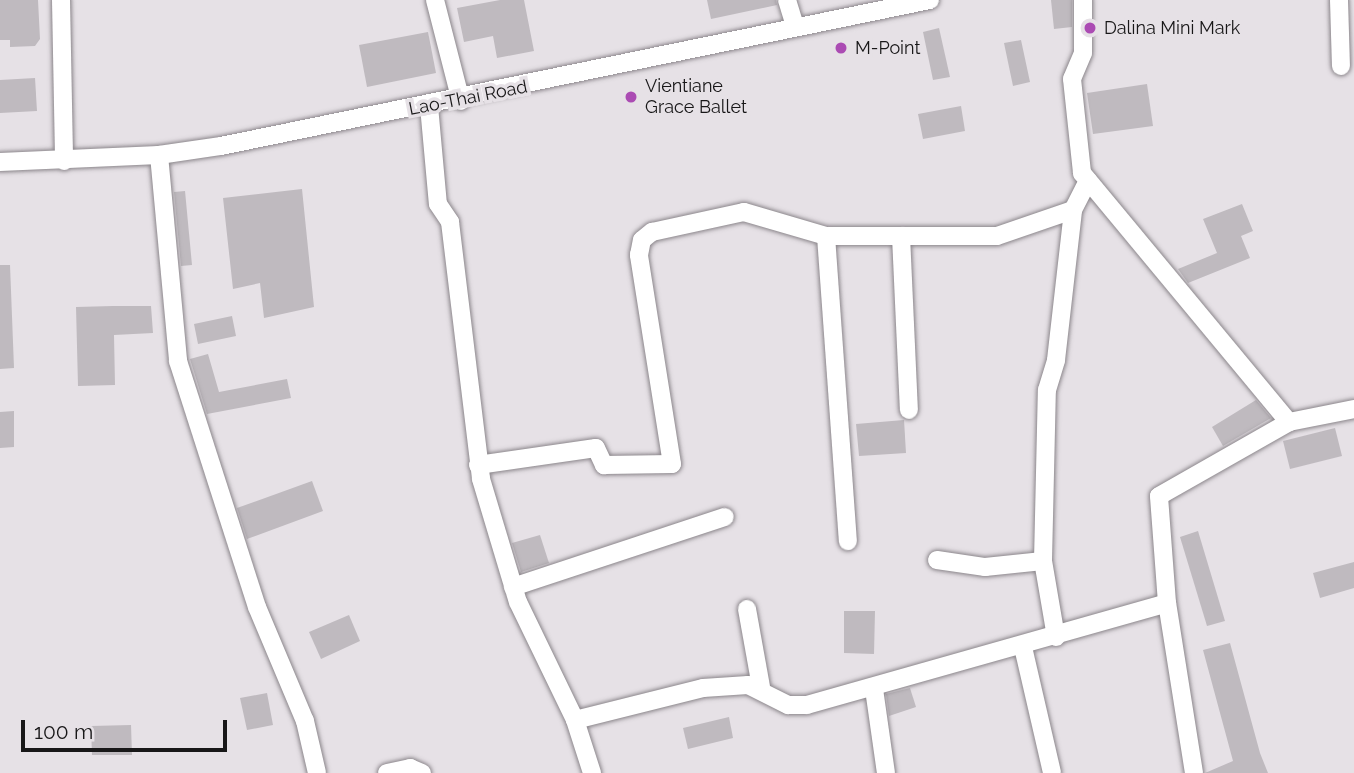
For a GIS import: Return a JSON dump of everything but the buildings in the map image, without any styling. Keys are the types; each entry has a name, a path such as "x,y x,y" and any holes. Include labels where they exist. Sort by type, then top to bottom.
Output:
{"street":[{"path":"61,0 64,161"},
{"path":"435,0 461,101"},
{"path":"787,0 795,26"},
{"name":"Lao-Thai Road","path":"0,162 159,155 461,101 795,26 930,0"},
{"path":"1083,0 1083,53 1073,79 1082,173 1289,422"},
{"path":"1339,0 1341,66"},
{"path":"429,106 438,204 450,222 478,465 513,587 575,720 592,773"},
{"path":"159,155 174,339 184,385 257,607 305,721 317,773"},
{"path":"1056,637 1042,561 1047,390 1056,360 1073,210 1088,181"},
{"path":"478,465 596,448 604,465 672,464 639,255 642,240 652,232 744,212 826,236 997,236 1073,210"},
{"path":"826,236 848,541"},
{"path":"901,236 909,410"},
{"path":"1194,773 1167,603 1159,496 1289,422 1354,409"},
{"path":"513,587 725,517"},
{"path":"937,560 985,567 1042,561"},
{"path":"575,720 704,688 761,687 788,705 874,689 1167,603"},
{"path":"747,609 761,687"},
{"path":"1023,647 1052,773"},
{"path":"874,689 886,773"},
{"path":"387,773 410,768 422,773"}],"place":[{"name":"Dalina Mini Mark","path":"1090,28"},
{"name":"M-Point","path":"841,48"},
{"name":"Vientiane Grace Ballet","path":"631,97"}]}
